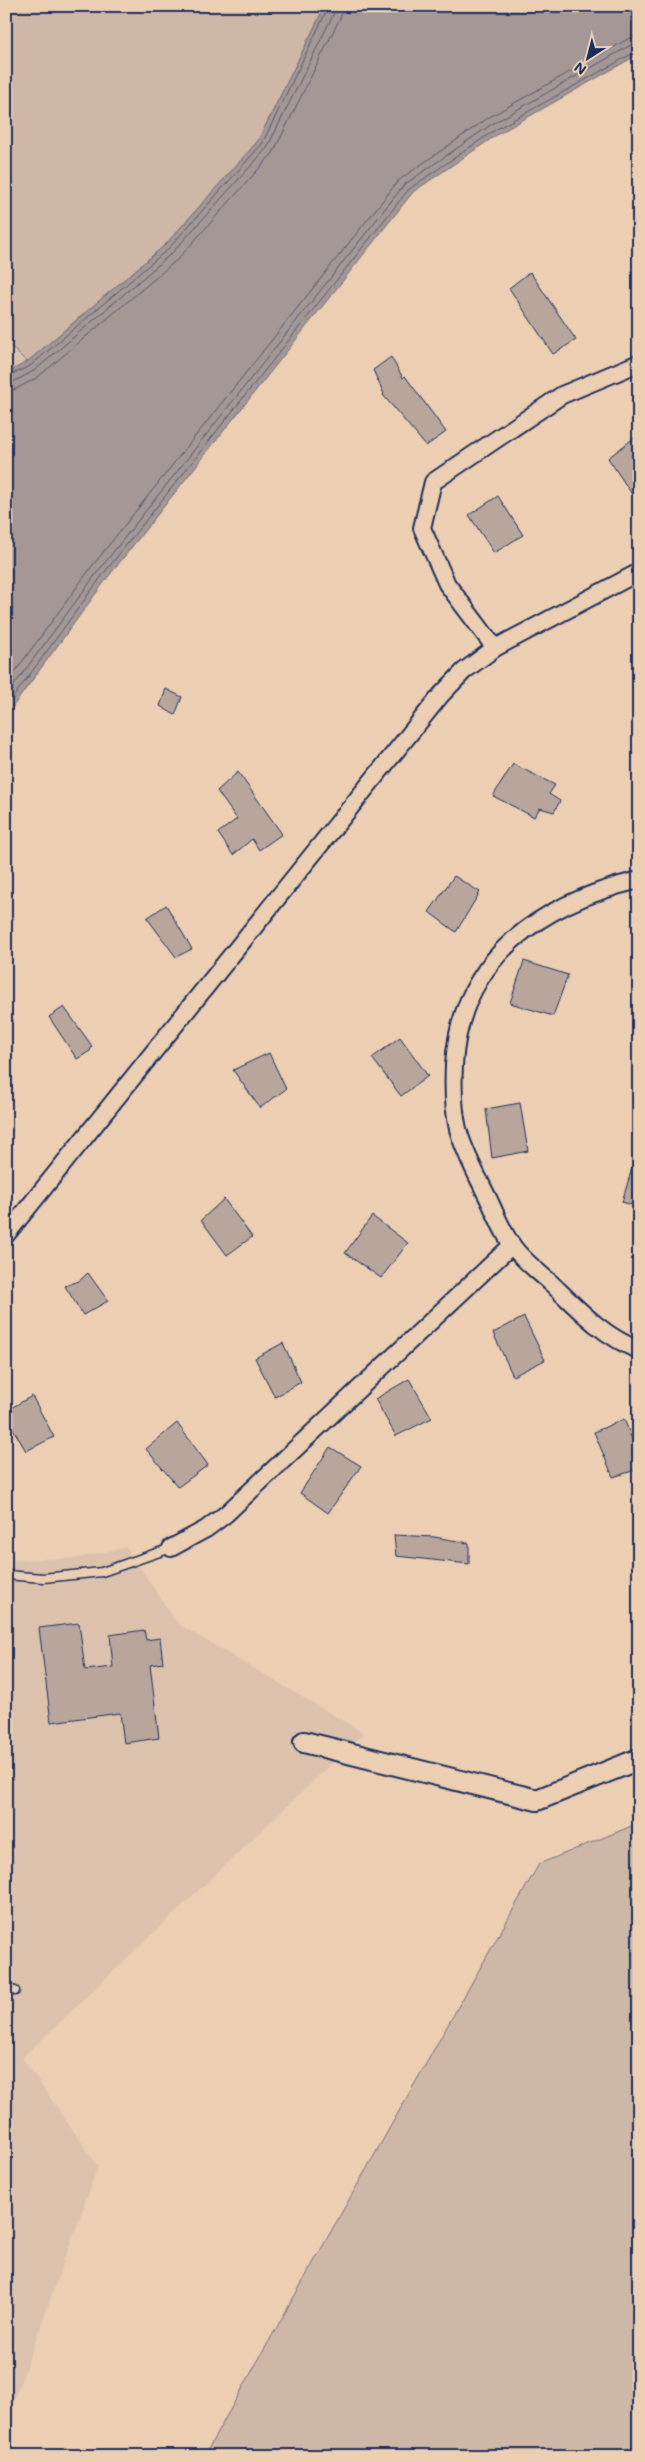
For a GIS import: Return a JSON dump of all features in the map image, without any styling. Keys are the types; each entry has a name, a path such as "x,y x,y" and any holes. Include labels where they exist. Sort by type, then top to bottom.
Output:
{"street":[{"path":"495,648 447,584 422,528 433,482 463,463 505,431 562,395 639,362"},
{"path":"6,1235 441,695 464,671 495,648 639,572"},
{"path":"639,880 598,891 538,920 509,942 494,960 464,1010 455,1053 453,1082 458,1128 470,1162 512,1245 586,1316 611,1336 639,1350"},
{"path":"171,1548 206,1529 226,1514 512,1245"},
{"path":"304,1742 537,1800 639,1759"}],"lane":[{"path":"6,1575 43,1578 102,1572 171,1548"},
{"path":"6,1988 15,1991"}],"shaded area":[{"path":"6,6 325,6 258,141 165,245 27,362 6,342"},
{"path":"6,342 27,362 6,373"},
{"path":"126,1547 178,1624 364,1733 22,2058 98,2166 6,2423 6,1560 78,1558"},
{"path":"639,1823 639,2456 204,2456 539,1864"}],"water":[{"path":"325,6 639,6 639,54 498,134 413,192 108,577 8,713 6,711 6,373 27,362 165,245 258,141"}],"building":[{"path":"530,272 576,340 553,354 509,288"},
{"path":"391,357 403,378 405,376 446,432 426,446 383,395 373,370"},
{"path":"639,434 639,505 608,458"},
{"path":"498,496 523,535 494,553 469,515"},
{"path":"166,689 182,697 175,715 160,706"},
{"path":"513,764 555,785 549,794 560,801 554,812 540,808 534,817 493,796"},
{"path":"238,772 282,834 259,850 252,839 233,855 218,833 237,819 217,791"},
{"path":"454,876 480,892 456,932 429,912"},
{"path":"166,905 192,949 176,957 147,918"},
{"path":"524,961 568,975 553,1016 510,1003"},
{"path":"64,1007 92,1046 90,1051 77,1059 49,1017"},
{"path":"400,1037 428,1076 401,1096 372,1058"},
{"path":"269,1053 286,1089 260,1108 233,1070"},
{"path":"520,1103 528,1151 492,1158 486,1109"},
{"path":"635,1158 639,1159 639,1207 622,1202"},
{"path":"224,1199 252,1237 227,1255 201,1220"},
{"path":"372,1216 408,1243 381,1278 345,1253"},
{"path":"88,1273 108,1301 83,1315 65,1286 79,1281"},
{"path":"524,1317 545,1360 513,1376 493,1333"},
{"path":"283,1343 301,1382 275,1397 255,1358"},
{"path":"409,1379 432,1418 396,1436 375,1399"},
{"path":"32,1396 54,1437 26,1451 6,1417 6,1411"},
{"path":"624,1419 639,1457 639,1469 613,1477 594,1432"},
{"path":"177,1423 208,1465 178,1487 146,1449"},
{"path":"330,1447 361,1466 328,1513 300,1493"},
{"path":"394,1535 434,1537 469,1543 469,1564 396,1556"},
{"path":"79,1623 85,1670 113,1667 110,1635 144,1630 146,1640 160,1638 163,1663 150,1665 159,1738 124,1743 120,1713 51,1722 39,1628"}]}
